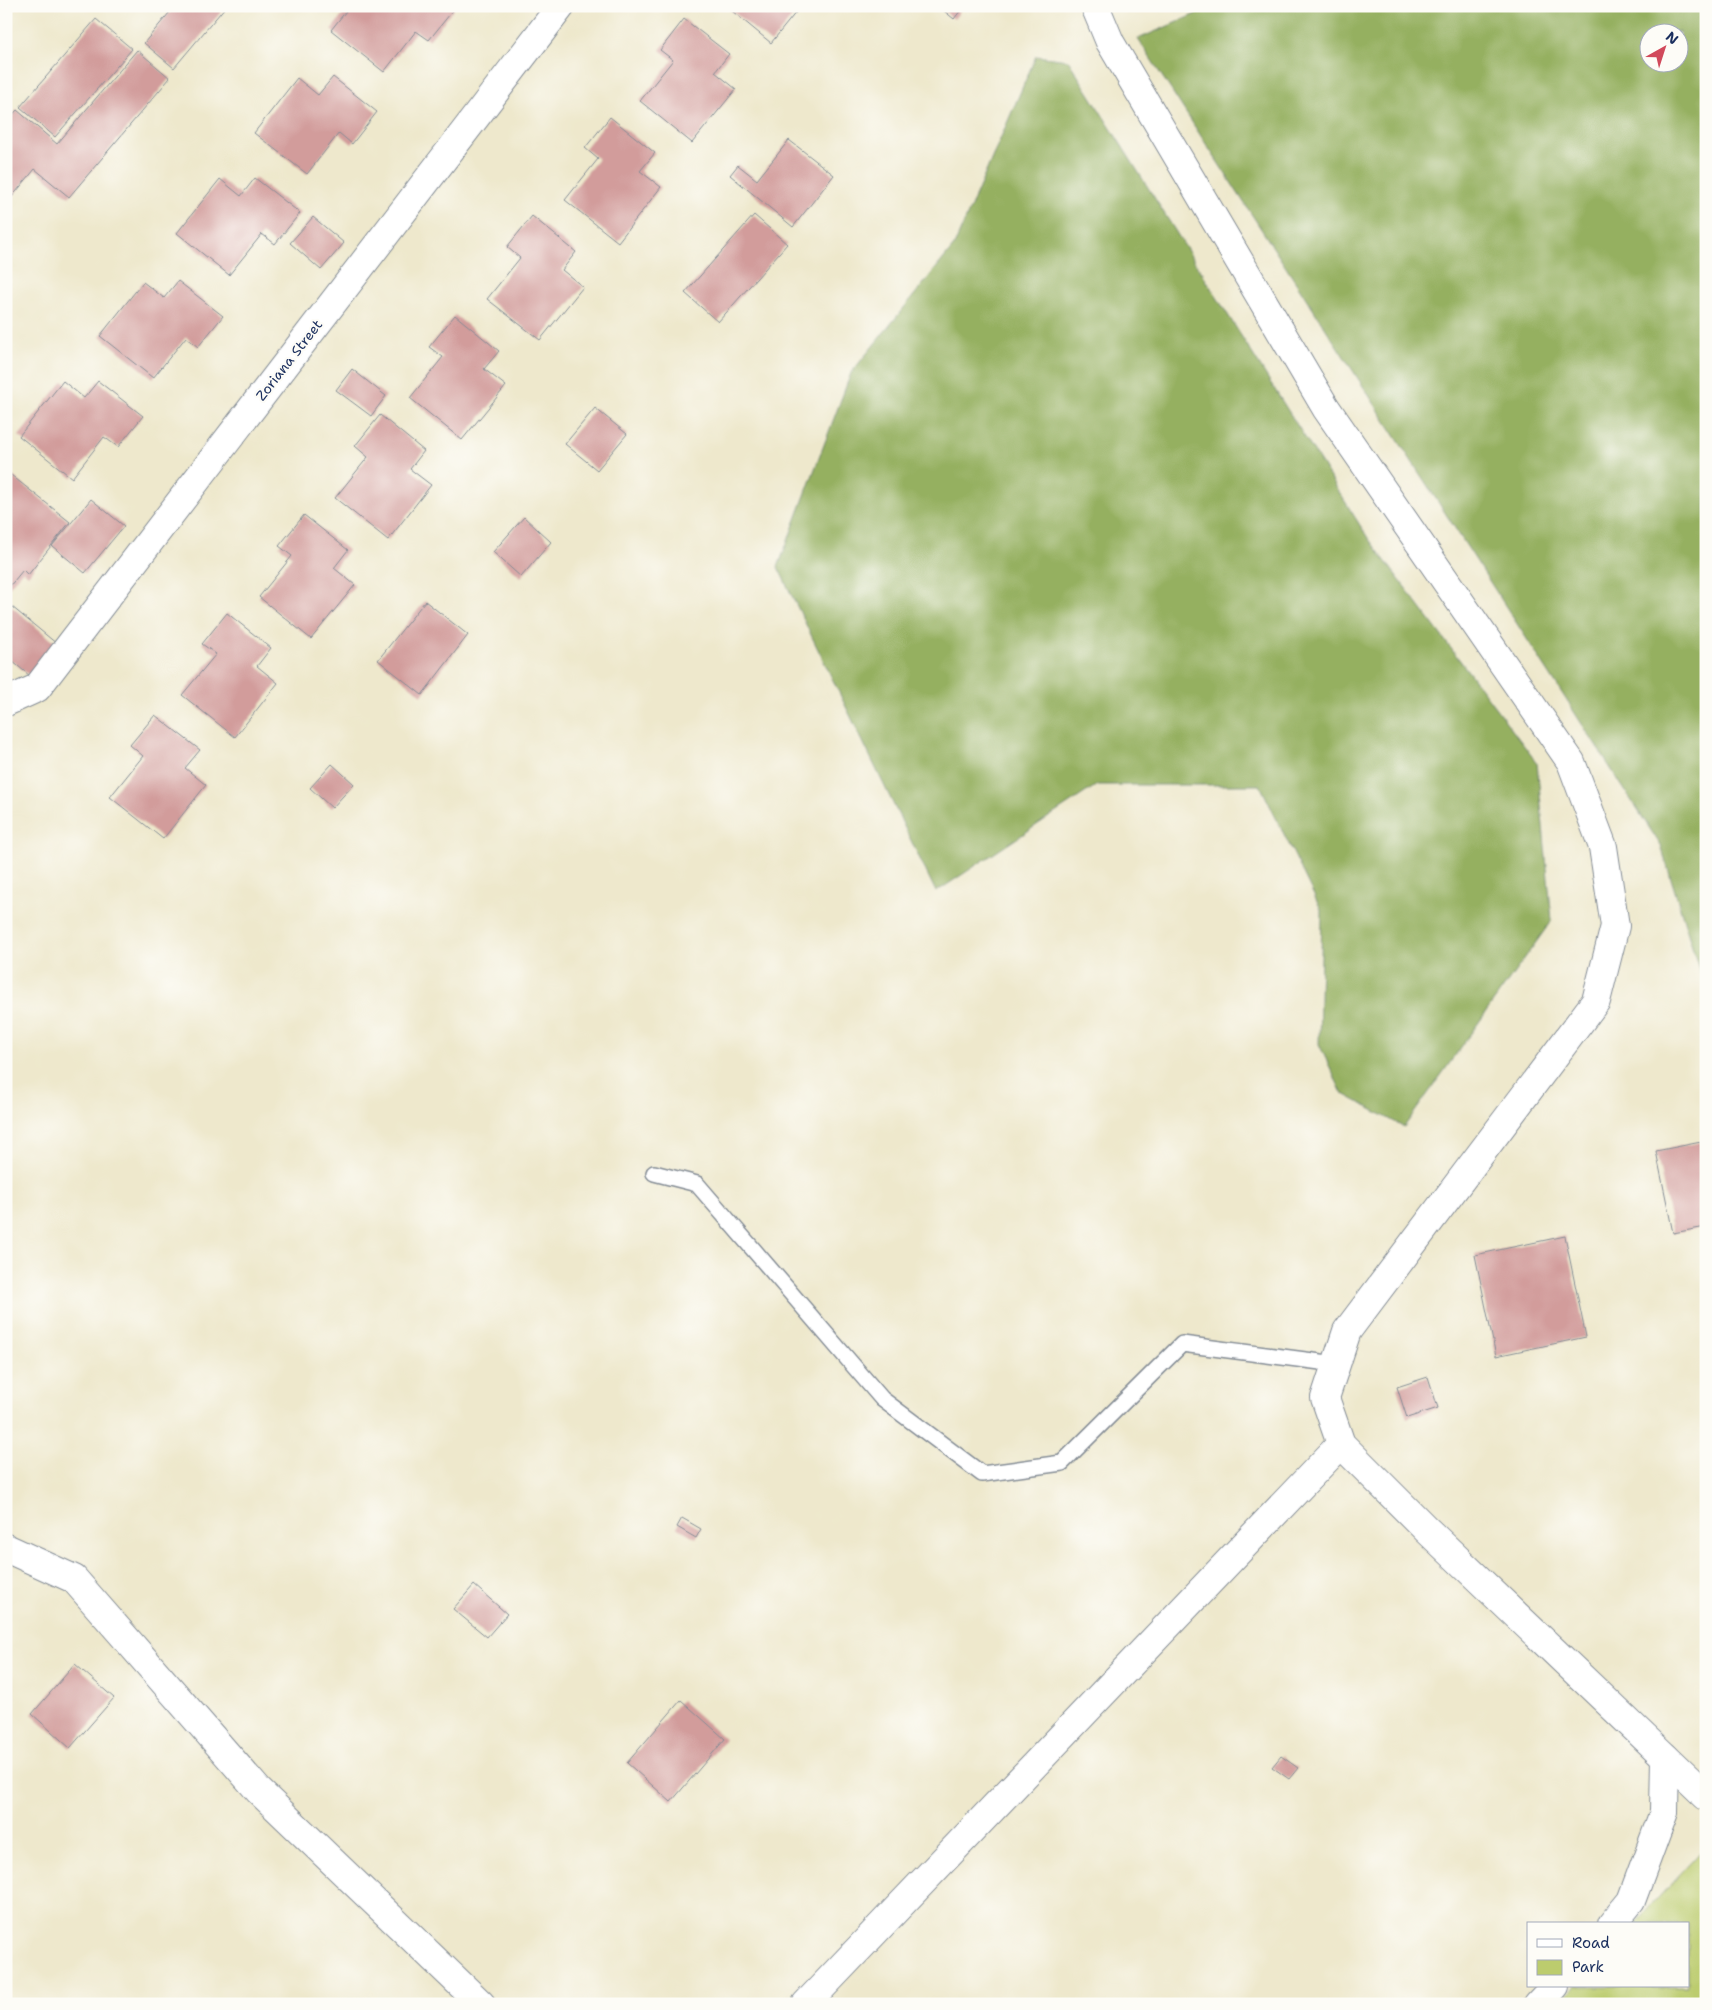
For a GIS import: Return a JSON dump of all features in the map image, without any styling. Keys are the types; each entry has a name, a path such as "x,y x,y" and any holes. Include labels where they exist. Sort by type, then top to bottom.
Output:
{"street":[{"name":"Zoriana Street","path":"6,702 37,688 561,6"},
{"path":"1095,6 1110,42 1326,408 1571,762 1603,848 1615,926 1596,1001 1347,1331 1325,1398 1341,1444 1426,1529 1706,1796"},
{"path":"806,2004 1341,1444"},
{"path":"6,1548 74,1579 259,1791 481,2004"},
{"path":"1614,1922 1631,1901 1664,1812 1665,1757"},
{"path":"1538,2004 1553,1988"}],"lane":[{"path":"654,1172 697,1184 882,1399 982,1474 1062,1463 1182,1344 1336,1364"}],"green space":[{"path":"1214,6 1706,6 1706,992 1661,846 1138,39"},
{"path":"1036,56 1068,60 1368,538 1537,763 1552,920 1404,1127 1342,1093 1319,1044 1322,912 1260,785 1097,785 936,892 778,567 851,373 954,246"},
{"path":"1706,1846 1706,2004 1560,2004 1574,1988 1690,1988 1690,1922 1636,1922"}],"building":[{"path":"175,6 226,6 174,68 144,43"},
{"path":"350,6 450,6 454,9 429,40 416,31 384,72 331,30"},
{"path":"726,6 801,6 771,43"},
{"path":"938,6 964,6 954,19"},
{"path":"96,19 132,49 55,137 20,107"},
{"path":"684,19 729,54 715,72 736,89 692,143 640,101 673,60 660,50"},
{"path":"137,50 170,78 69,197 35,169 6,204 6,122 17,110 57,144"},
{"path":"333,77 377,112 352,144 339,133 307,174 254,133 297,78 318,95"},
{"path":"610,117 655,153 640,171 661,187 618,242 565,200 598,159 585,148"},
{"path":"789,140 834,175 793,227 730,175 738,165 757,180"},
{"path":"255,178 300,213 275,244 262,234 229,275 177,233 220,179 241,196"},
{"path":"754,215 787,244 718,322 685,293"},
{"path":"532,216 576,252 562,270 583,287 540,340 487,299 520,258 507,247"},
{"path":"313,217 344,243 321,270 290,243"},
{"path":"178,281 223,316 198,347 186,337 153,378 100,336 143,282 164,298"},
{"path":"455,315 499,351 484,369 506,386 462,440 410,398 443,357 429,347"},
{"path":"352,369 386,396 371,416 336,390"},
{"path":"63,381 84,398 98,381 143,416 118,447 104,437 72,478 19,436"},
{"path":"595,408 627,434 597,470 565,444"},
{"path":"380,415 424,451 410,469 431,485 388,540 335,498 368,457 355,446"},
{"path":"6,471 70,522 28,575 23,570 9,587 6,584"},
{"path":"91,499 124,526 85,573 52,546"},
{"path":"304,515 348,550 334,568 355,585 311,639 259,597 292,556 279,546"},
{"path":"524,517 551,542 521,577 493,552"},
{"path":"425,601 468,635 422,695 378,660"},
{"path":"6,602 57,644 30,676 6,656"},
{"path":"227,613 271,648 257,666 278,683 235,737 182,695 216,654 202,644"},
{"path":"155,715 200,750 185,768 206,785 163,839 110,797 143,756 130,745"},
{"path":"332,764 354,784 332,808 310,788"},
{"path":"1706,1141 1706,1227 1673,1233 1656,1151"},
{"path":"1565,1236 1586,1337 1496,1356 1475,1255"},
{"path":"1428,1377 1438,1408 1407,1418 1397,1387"},
{"path":"682,1518 701,1529 696,1538 677,1527"},
{"path":"474,1585 507,1614 487,1637 453,1609"},
{"path":"75,1664 114,1698 70,1748 32,1714"},
{"path":"681,1700 725,1739 671,1802 627,1763"},
{"path":"1281,1756 1298,1768 1289,1779 1272,1767"}]}
